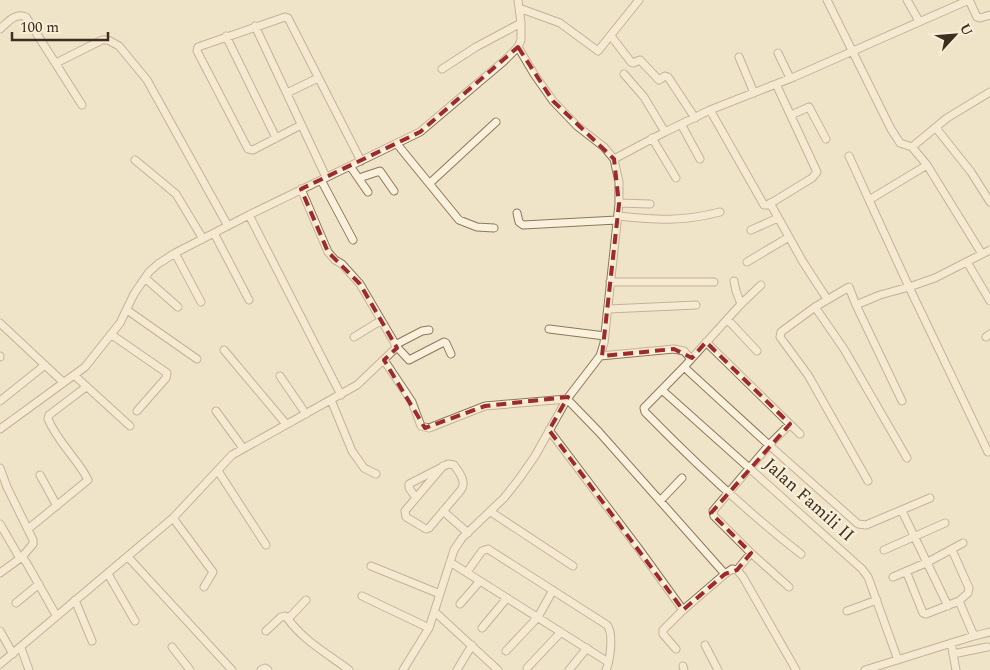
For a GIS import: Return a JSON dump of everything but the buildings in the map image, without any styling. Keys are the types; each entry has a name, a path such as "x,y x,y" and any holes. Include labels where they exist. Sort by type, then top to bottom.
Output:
{"street":[{"path":"519,4 560,23 596,50 600,50 639,0"},
{"path":"828,0 896,138 900,143 912,147 927,166 982,254"},
{"path":"907,0 919,21"},
{"path":"614,159 710,110 852,52 958,2 969,0 977,17 990,15"},
{"path":"0,429 85,367 112,334 127,310 134,294 158,264 214,233 420,132 518,47 521,23 519,4"},
{"path":"0,28 15,17 24,15 29,19 82,105"},
{"path":"301,125 253,150 248,149 197,51 199,45 255,26 288,18 361,161"},
{"path":"442,69 476,47 521,23"},
{"path":"255,26 353,240"},
{"path":"226,36 276,138"},
{"path":"611,36 631,62 634,63 640,60 659,80 665,76 668,77 695,118"},
{"path":"56,64 102,40 108,40 119,46 146,80 228,226"},
{"path":"403,670 429,628 454,550 468,533 491,512 519,479 535,456 567,399 600,356 605,336 619,203 619,182 614,159 604,147 577,126 553,101 518,47"},
{"path":"778,52 790,78"},
{"path":"740,57 754,93"},
{"path":"624,74 644,97 665,132"},
{"path":"287,94 318,78"},
{"path":"710,110 764,205 770,203 812,178 817,172 776,84"},
{"path":"912,147 959,110 990,92"},
{"path":"791,115 809,107 826,139"},
{"path":"430,183 496,122"},
{"path":"681,124 700,159"},
{"path":"936,128 987,190 990,202"},
{"path":"652,138 676,178"},
{"path":"396,144 459,220 476,227 494,228"},
{"path":"849,156 988,452"},
{"path":"135,160 176,194 203,239"},
{"path":"350,166 368,192"},
{"path":"869,200 927,166"},
{"path":"359,178 380,171 383,172 394,191"},
{"path":"302,189 328,252 360,284 396,346 409,360 444,342 451,354"},
{"path":"619,203 650,204"},
{"path":"770,203 826,299"},
{"path":"517,213 519,222 523,225 618,218 678,220 720,212"},
{"path":"250,215 341,395"},
{"path":"751,230 778,218"},
{"path":"214,233 249,300"},
{"path":"747,262 789,237"},
{"path":"856,305 880,295 935,278 990,250"},
{"path":"175,253 201,302"},
{"path":"967,262 990,301"},
{"path":"145,278 178,307"},
{"path":"734,281 741,304"},
{"path":"610,282 714,282"},
{"path":"761,285 644,408 645,412 685,453 801,554"},
{"path":"868,480 808,375 780,337 781,332 826,299 849,287 902,401"},
{"path":"609,310 696,305"},
{"path":"815,307 844,349 907,458"},
{"path":"127,310 197,359"},
{"path":"728,320 757,351"},
{"path":"354,337 380,321"},
{"path":"0,323 63,382"},
{"path":"549,329 605,336"},
{"path":"0,664 173,518 232,455 341,395 364,380 396,346 422,331 429,330"},
{"path":"112,334 167,373 166,378 137,411"},
{"path":"706,342 800,434"},
{"path":"600,356 674,349 684,351 691,358"},
{"path":"224,350 286,424"},
{"path":"384,360 412,402 421,426 425,428 485,406 567,399"},
{"path":"0,401 45,365"},
{"path":"684,367 858,524 866,526 930,498"},
{"path":"74,375 130,426"},
{"path":"280,376 306,414"},
{"path":"28,530 88,480 84,471 62,445 48,422 48,418 86,387"},
{"name":"Jalan Famili II","path":"662,390 862,568 868,577 898,660"},
{"path":"567,399 599,432 725,574"},
{"path":"331,400 352,451 364,468 376,474"},
{"path":"216,411 243,448"},
{"path":"789,586 751,553 713,514 713,511 769,445 790,424"},
{"path":"549,430 683,610"},
{"path":"416,498 409,488 409,484 443,466 448,464 454,465 464,482 464,486 429,528 423,528 405,514 405,511 416,498 443,466"},
{"path":"0,468 7,487 34,542 22,558 0,573"},
{"path":"218,471 266,545"},
{"path":"40,475 57,506"},
{"path":"660,501 682,478"},
{"path":"443,511 468,533"},
{"path":"902,511 948,606"},
{"path":"491,512 573,566"},
{"path":"173,518 212,572 204,587"},
{"path":"884,550 945,523"},
{"path":"0,524 56,615"},
{"path":"892,576 928,562 963,543"},
{"path":"467,572 482,551 488,549 609,627 611,632 606,670"},
{"path":"906,571 923,613 926,614 959,601 968,593 969,588 952,550"},
{"path":"737,570 751,553"},
{"path":"128,557 232,670"},
{"path":"450,562 608,662"},
{"path":"371,566 440,594"},
{"path":"676,649 663,634 663,630 683,610 732,569 737,570 743,577 796,670"},
{"path":"108,574 134,621"},
{"path":"460,604 480,581"},
{"path":"16,603 38,584"},
{"path":"506,651 538,617 554,590"},
{"path":"362,596 429,628"},
{"path":"482,628 507,598"},
{"path":"75,600 92,641"},
{"path":"288,619 306,600"},
{"path":"847,611 876,600"},
{"path":"959,601 974,636"},
{"path":"435,612 498,670"},
{"path":"266,631 284,616 309,642 349,670"},
{"path":"0,631 13,654"},
{"path":"528,668 561,632"},
{"path":"865,670 990,632"},
{"path":"951,643 956,670"},
{"path":"457,670 472,645"},
{"path":"705,645 718,670"},
{"path":"172,647 190,670"},
{"path":"953,654 987,647"},
{"path":"21,648 29,670"},
{"path":"569,670 587,648"},
{"path":"261,670 265,668 268,670"}],"highlighted area":[{"path":"518,47 553,101 614,159 619,204 602,356 674,349 692,358 706,342 790,424 711,513 751,553 737,570 725,574 683,610 549,430 568,397 485,406 425,428 384,360 397,348 360,284 328,252 301,189 420,132"}]}
